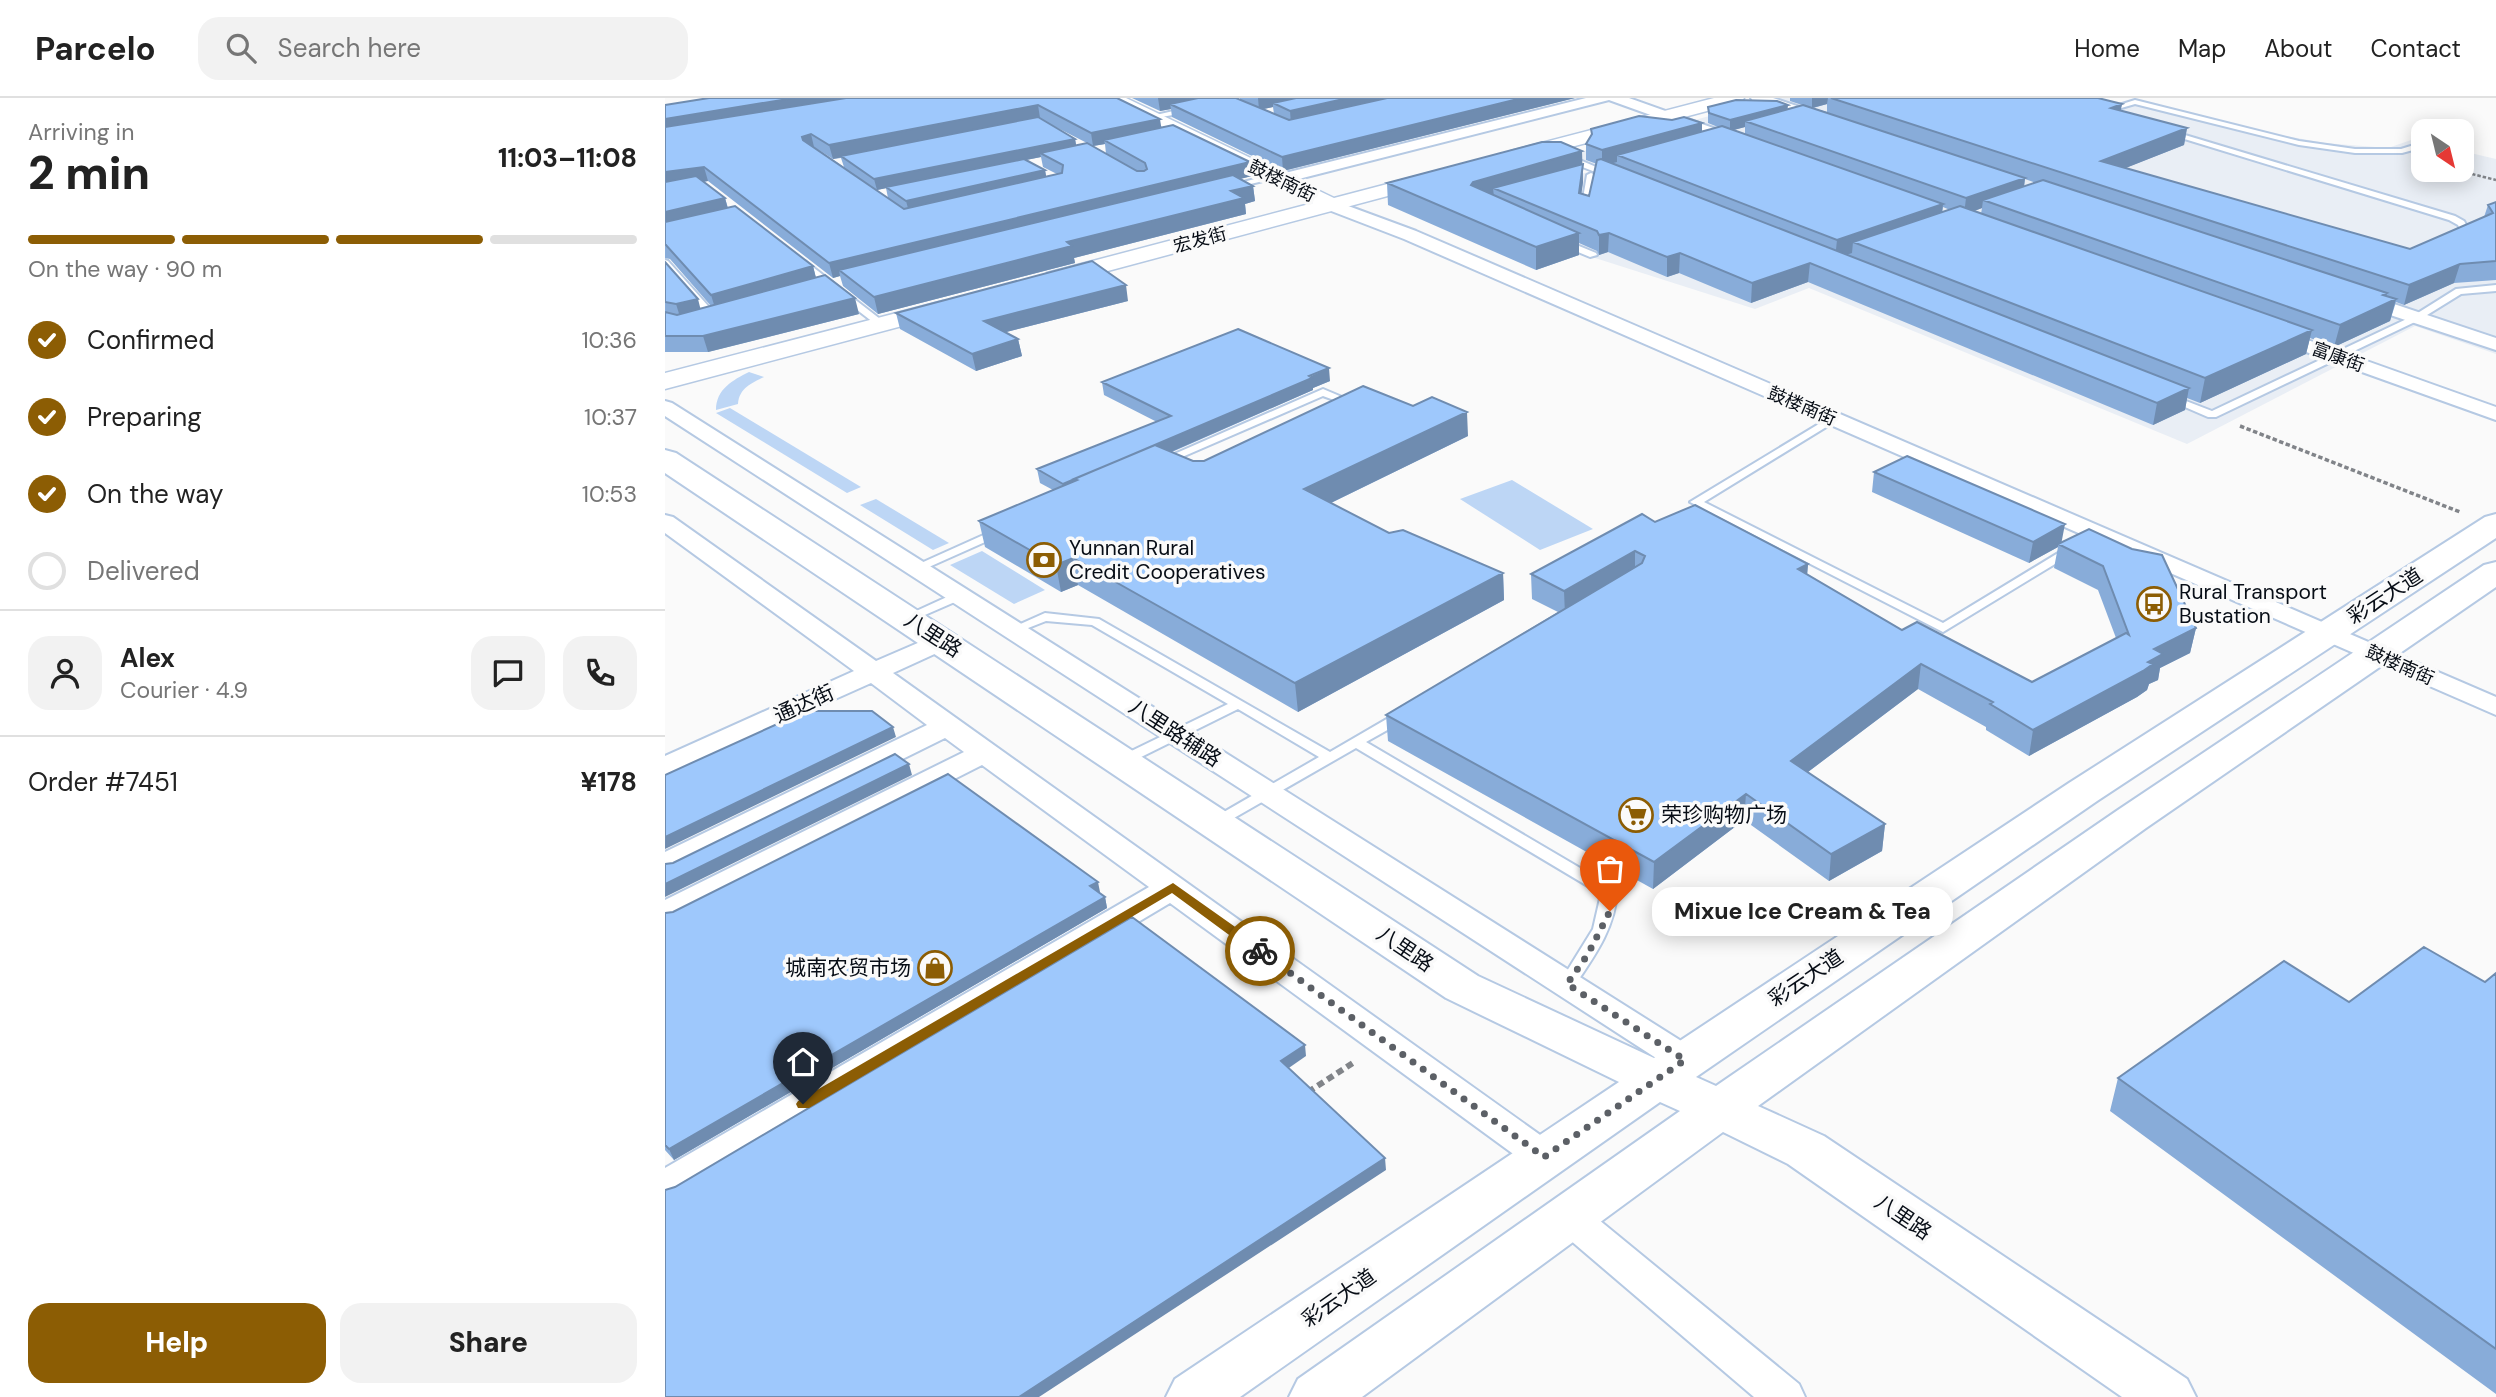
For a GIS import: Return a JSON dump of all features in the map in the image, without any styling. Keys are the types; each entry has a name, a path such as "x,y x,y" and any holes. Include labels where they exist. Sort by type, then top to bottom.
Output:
{"main road":[{"name":"八里路","path":"665,459 1462,987 1671,1070 1719,1109 1806,1150 2167,1397"},
{"name":"彩云大道","path":"1195,1397 1671,1070 2083,792 2495,524"},
{"name":"彩云大道","path":"1318,1397 1719,1109 2132,819 2496,572"}],"street":[{"name":"鼓楼南街","path":"1112,98 1151,117 1177,134 1332,205 1410,235 2496,708"},
{"path":"1276,178 1604,98"},
{"path":"1615,98 1752,147"},
{"path":"1491,163 1735,98"},
{"path":"1758,98 1847,128"},
{"name":"宏发街","path":"1031,285 1451,173"},
{"path":"2339,292 2496,344"},
{"path":"665,381 966,302"},
{"name":"富康街","path":"2257,328 2496,414"},
{"name":"八里路辅路","path":"665,407 1567,984 1671,1070"},
{"path":"665,522 1544,1157"},
{"name":"通达街","path":"665,766 943,641"},
{"path":"665,863 949,725"},
{"path":"665,913 985,752"},
{"path":"665,1186 1173,887"},
{"path":"1569,1217 1784,1397"}],"lane":[{"path":"2104,112 2135,102 2299,143 2355,151 2402,151 2411,148"},
{"path":"1151,117 1201,107"},
{"path":"2154,127 2452,218 2464,226 2462,233 2439,243"},
{"path":"1544,149 1603,172 1616,173"},
{"path":"1579,178 1603,172"},
{"path":"1585,210 1591,175"},
{"path":"1219,190 1276,178"},
{"path":"1555,239 1593,255"},
{"path":"796,258 881,324"},
{"path":"665,263 715,318"},
{"path":"816,288 842,281"},
{"path":"2160,394 2212,415 2416,318 2459,291 2496,288"},
{"path":"703,321 727,314"},
{"path":"1147,469 1165,465 1323,392 1362,407 1350,413"},
{"path":"1832,419 1696,502 1943,628 2098,534"},
{"path":"916,568 1006,529"},
{"path":"907,618 960,595"},
{"path":"1013,630 1045,617 1095,622 1329,757"},
{"path":"1122,761 1238,704"},
{"path":"1215,822 1414,709"},
{"path":"1356,742 1609,892 1610,911 1588,954 1567,984"}],"path":[{"path":"2475,175 2496,180"},
{"path":"2212,415 2495,524"},
{"path":"1304,1095 1385,1042"}],"shaded area":[{"path":"1774,98 2053,98 2096,111 2134,100 2274,134 2325,143 2388,148 2411,140 2411,182 2475,182 2475,154 2496,159 2496,354 2415,326 2187,444 1809,288 1755,309 1592,257 1471,205 1599,169 1569,155"},
{"path":"749,372 764,377 744,390 738,404 716,410 722,391"},
{"path":"730,408 861,487 847,493 716,413"},
{"path":"1512,480 1593,529 1540,550 1460,499"},
{"path":"876,499 949,543 933,550 860,505"},
{"path":"982,551 1045,590 1014,604 950,565"}],"building":[{"path":"709,98 794,98 665,119 665,105"},
{"path":"846,98 1117,98 1160,119 1091,133 1038,105 829,145 811,134 802,137 904,209 1062,173 1063,165 1040,153 1087,143 1137,171 1144,171 1147,169 1145,163 1104,140 1173,125 1250,162 829,263 704,167 665,172 665,127"},
{"path":"1198,98 1236,98 1289,120 1387,98 1522,98 1282,157 1170,104"},
{"path":"1296,98 1348,98 1290,111 1273,103"},
{"path":"1831,98 2098,98 2122,104 2111,108 2187,128 2101,161 2410,249 2493,213 2488,205 2496,202 2496,261 2460,264 2409,285"},
{"path":"1736,100 1777,101 1788,105 1730,120 1709,113 1708,107"},
{"path":"1803,105 2025,178 1966,198 1745,121"},
{"path":"1639,116 1672,120 1684,117 1702,123 1602,150 1586,144 1592,134 1591,129"},
{"path":"1038,117 1075,139 874,179 841,156"},
{"path":"1722,126 1943,204 1837,240 1617,155"},
{"path":"1542,142 1561,142 1582,151 1473,182 1471,185 1579,233 1536,247 1387,183"},
{"path":"1024,159 1045,170 906,201 886,187"},
{"path":"1601,159 2189,388 2157,403 1810,263 1752,283 1680,253 1667,257 1609,233 1599,235 1597,231 1493,188 1583,164 1579,193 1589,196 1597,160"},
{"path":"1233,175 1253,186 1231,191 1244,198 1067,242 1072,246 874,297 839,270"},
{"path":"696,176 725,198 665,212 665,182"},
{"path":"2043,180 2387,293 2383,295 2396,299 2340,325 1983,200"},
{"path":"735,206 813,266 711,295 665,244 665,222"},
{"path":"1960,206 2312,330 2205,378 1853,242"},
{"path":"1092,261 1126,285 984,321 1018,339 972,354 896,313"},
{"path":"665,262 698,299 676,304 665,302"},
{"path":"825,275 855,298 703,336 665,336 665,312 677,315"},
{"path":"1238,329 1329,368 1309,376 1312,378 1063,484 1037,469 1171,416 1102,382"},
{"path":"1363,386 1413,406 1432,397 1467,412 1304,489 1389,533 1403,530 1503,573 1295,683 1073,558 1056,565 979,521 1155,445 1193,461 1204,461"},
{"path":"1907,456 2065,524 2033,542 1874,472"},
{"path":"1695,505 1808,564 1798,569 1902,630 1917,622 2032,682 2126,633 2129,635 2103,566 2058,544 2089,529 2132,549 2162,555 2196,628 2154,649 2163,654 2148,662 2153,664 2143,671 2033,730 1990,704 1993,702 1921,664 1791,761 1885,824 1831,854 1746,794 1654,862 1386,715 1642,563 1645,556 1635,551 1564,591 1531,574 1642,514 1655,522"},
{"path":"806,711 872,711 893,727 665,837 665,775"},
{"path":"895,754 909,764 665,884 665,864 673,863"},
{"path":"948,774 1098,882 1090,886 1105,897 669,1149 665,1145 665,913 673,912"},
{"path":"1132,917 1305,1045 1281,1061 1385,1158 1019,1397 665,1397 665,1190 675,1187"},
{"path":"2424,947 2485,982 2496,973 2496,1349 2118,1078 2284,961 2349,1002"}],"way so far":[{"path":"1260,951 1544,1157 1685,1060 1567,984 1588,954 1610,911"}],"place":[{"name":"Yunnan Rural Credit Cooperatives","path":"1044,560"},
{"name":"Rural Transport Bustation","path":"2154,604"},
{"name":"荣珍购物广场","path":"1636,815"},
{"name":"Mixue Ice Cream & Tea","path":"1610,911"},
{"name":"城南农贸市场","path":"935,968"}],"route":[{"path":"803,1104 1173,887 1260,951"}]}
